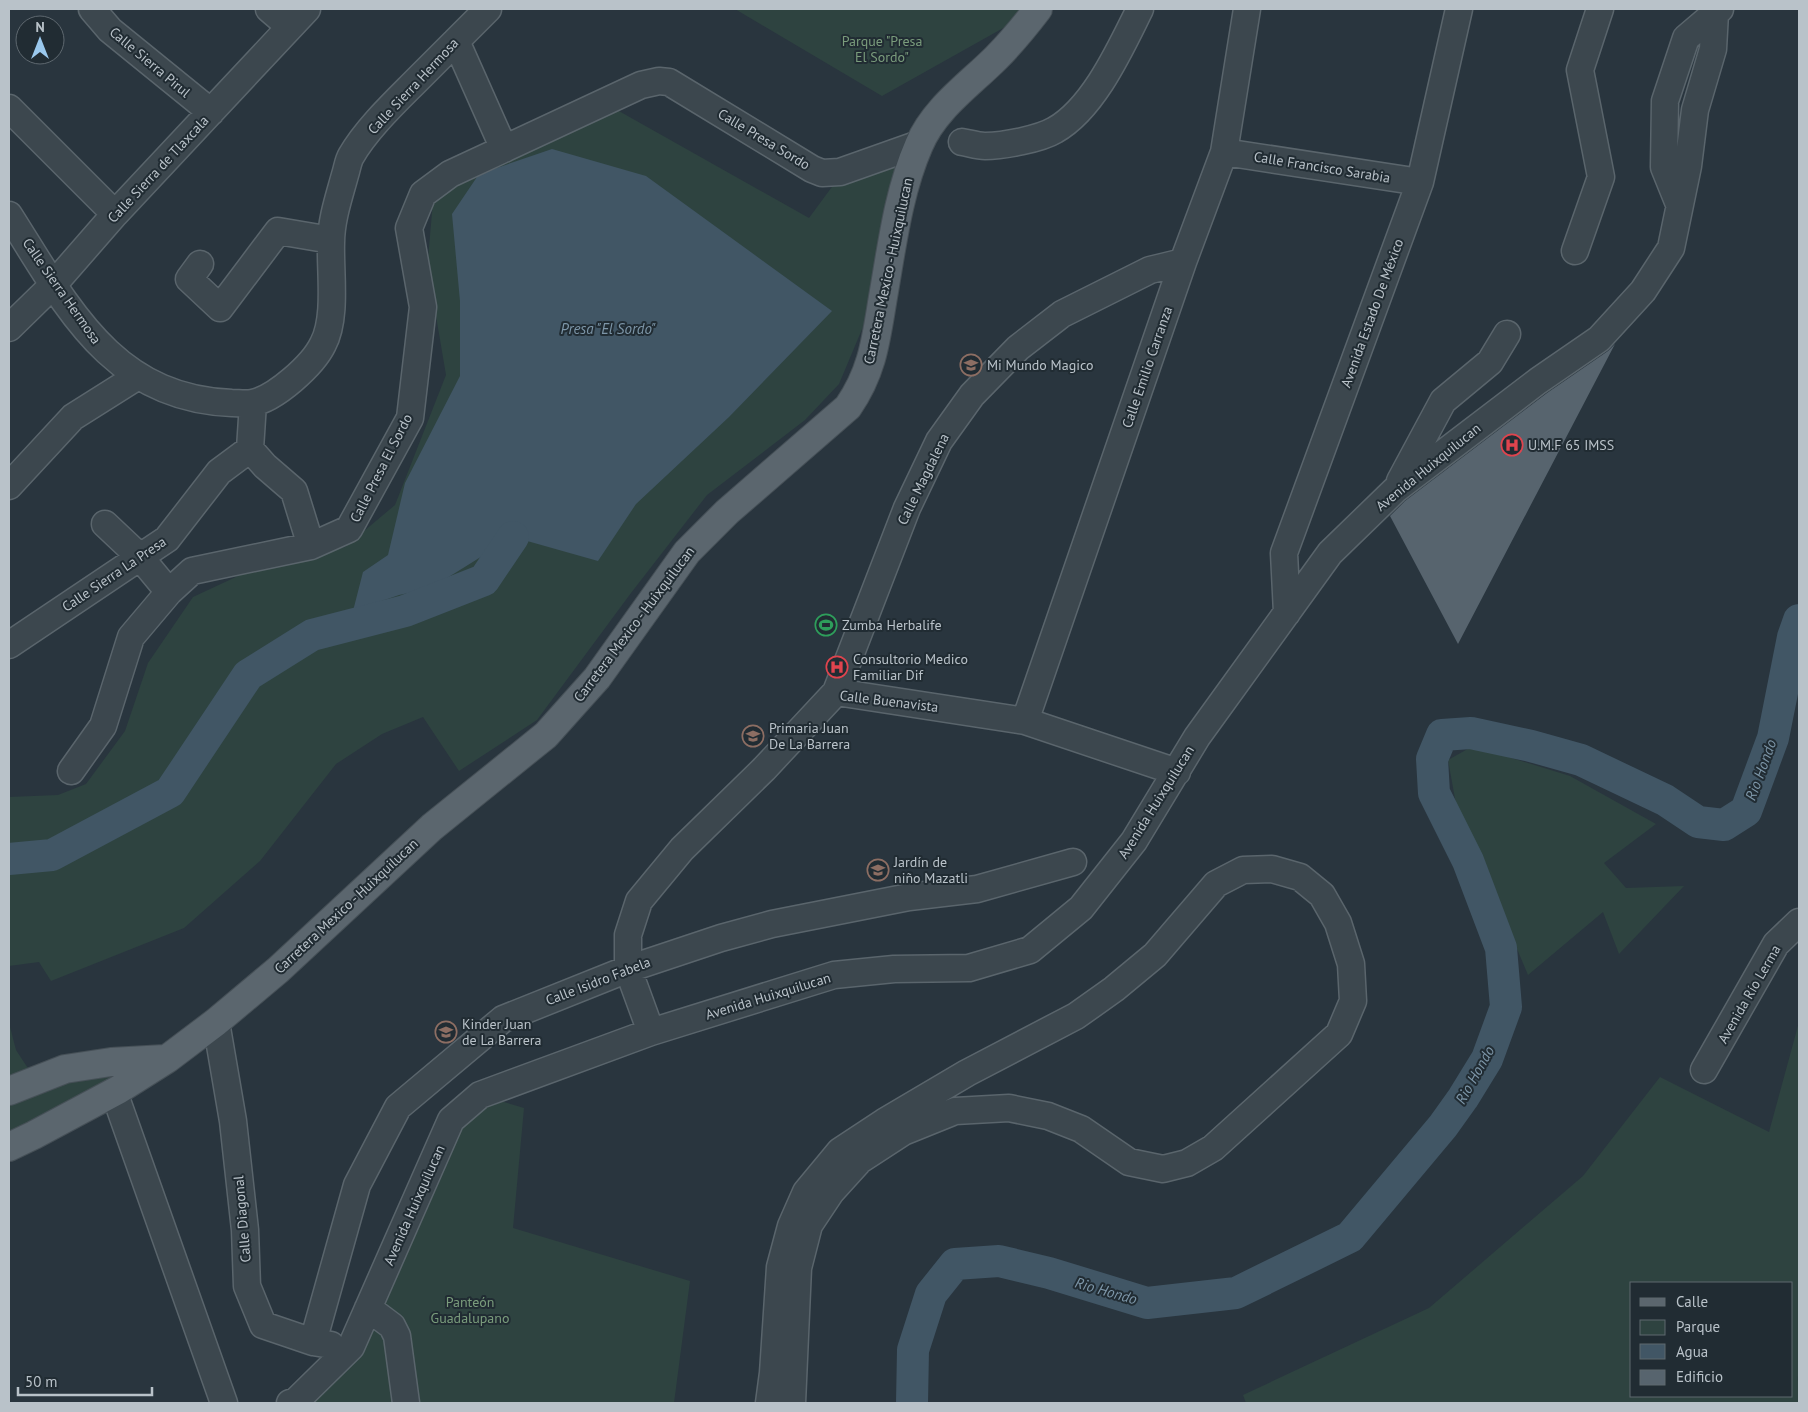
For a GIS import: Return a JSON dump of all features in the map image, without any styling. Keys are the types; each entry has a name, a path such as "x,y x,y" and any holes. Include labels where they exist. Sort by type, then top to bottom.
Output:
{"main road":[{"name":"Carretera Mexico - Huixquilucan","path":"9,1147 114,1092 167,1059 216,1022 278,970 432,826 546,735 597,678 687,552 727,512 848,407 859,391 874,349 897,214 907,176 919,144 932,123 951,100 997,57 1038,9"},
{"path":"9,1091 65,1069 111,1062 167,1059"}],"street":[{"name":"Calle Sierra Pirul","path":"92,9 110,30 211,112"},
{"path":"269,9 298,18"},
{"name":"Calle Sierra Hermosa","path":"9,215 89,335 108,353 138,376 184,397 211,402 252,403 273,394 309,365 324,344 331,314 331,240 337,201 351,156 381,116 488,9"},
{"path":"962,142 985,146 1022,142 1055,131 1078,112 1103,78 1140,9"},
{"name":"Calle Emilio Carranza","path":"1025,721 1183,262 1224,152 1248,9"},
{"name":"Avenida Estado De México","path":"1287,613 1284,553 1420,182 1458,9"},
{"path":"1575,250 1601,177 1580,70 1600,9"},
{"name":"Avenida Huixquilucan","path":"290,1403 296,1401 351,1347 452,1120 480,1094 651,1032 834,975 894,969 969,968 1030,950 1081,908 1134,841 1197,737 1330,553 1394,490 1538,381 1599,339 1643,291 1671,248 1688,166 1695,110 1713,48 1718,11"},
{"name":"Calle Sierra de Tlaxcala","path":"9,328 54,284 115,214 298,18"},
{"path":"456,41 504,149"},
{"name":"Calle Presa Sordo","path":"641,85 659,80 669,82 812,169 822,173 840,172 919,144"},
{"name":"Calle Presa El Sordo","path":"71,771 103,726 132,637 168,592 192,571 311,546 350,530 410,418 423,307 409,228 422,194 450,174 641,85"},
{"path":"9,108 115,214"},
{"name":"Calle Francisco Sarabia","path":"1224,152 1420,182"},
{"path":"200,264 189,279 220,308 278,231 331,240"},
{"name":"Calle Magdalena","path":"836,692 907,508 939,441 972,395 1018,348 1062,314 1150,270 1183,262"},
{"path":"1394,490 1443,401 1490,362 1507,334"},
{"path":"9,486 73,417 138,376"},
{"path":"252,403 250,449 265,466 294,491 311,546"},
{"name":"Calle Sierra La Presa","path":"9,644 167,539 219,472 250,449"},
{"path":"105,524 140,557 168,592"},
{"name":"Calle Buenavista","path":"651,1032 628,969 628,935 639,900 682,849 764,769 836,692 1025,721 1177,772"},
{"name":"Calle Isidro Fabela","path":"313,1342 357,1185 398,1107 503,1019 628,969 721,938 772,924 908,897 976,889 1074,862"},
{"path":"769,1403 773,1373 780,1267 791,1226 806,1192 840,1151 884,1122 967,1073 1076,1016 1114,989 1155,955 1216,884 1243,870 1272,870 1300,877 1322,895 1338,923 1351,964 1353,1001 1340,1034 1212,1148 1196,1158 1187,1163 1163,1168 1129,1162 1081,1129 1048,1116 1009,1108 955,1111 903,1132 860,1160 831,1192 809,1225 798,1268 792,1403"},
{"name":"Avenida Río Lerma","path":"1704,1070 1776,944 1799,922"},
{"name":"Calle Diagonal","path":"216,1022 233,1121 245,1230 247,1286 263,1325 313,1342 351,1347"},
{"path":"114,1092 224,1403"},
{"path":"368,1308 392,1326 397,1336 406,1403"}],"green space":[{"name":"Parque \"Presa El Sordo\"","path":"735,9 1027,9 1021,18 882,96"},
{"path":"610,106 809,218 837,180 898,160 865,322 839,384 805,420 707,495 631,593 537,720 459,771 423,717 382,734 336,764 260,861 184,928 51,981 39,962 9,966 9,797 58,795 86,784 125,731 148,663 193,597 253,569 345,547 395,505 446,375 428,259 433,201 453,185"},
{"path":"1473,746 1570,776 1656,824 1604,863 1626,888 1684,886 1619,954 1603,912 1528,975 1456,804 1448,760"},
{"path":"1799,1022 1799,1383 1797,1376 1799,1403 1246,1403 1243,1395 1429,1308 1583,1176 1660,1077 1769,1132"},
{"path":"9,1023 16,1050 41,1088 68,1076 132,1069 9,1137"},
{"name":"Panteón Guadalupano","path":"480,1095 524,1108 513,1228 690,1281 674,1403 290,1403 351,1347 451,1120"}],"water":[{"name":"Presa \"El Sordo\"","path":"552,149 646,176 832,311 729,417 636,504 598,561 513,537 431,588 399,595 353,611 363,572 388,555 405,483 460,376 460,301 452,214 479,174"}],"building":[{"name":"U.M.F 65 IMSS","path":"1615,344 1458,644 1390,516 1405,501"}],"waterway":[{"path":"9,859 52,855 170,792 248,675 312,635 405,611 484,580 513,537"},
{"name":"Rio Hondo","path":"912,1403 913,1350 931,1294 955,1264 999,1261 1049,1273 1147,1303 1236,1293 1350,1237 1443,1126 1463,1098 1487,1059 1506,1007 1501,948 1468,861 1434,793 1432,759 1442,735 1471,733 1531,746 1581,760 1665,800 1698,822 1724,825 1746,811 1773,738 1793,637 1799,620"}],"place":[{"name":"Mi Mundo Magico","path":"971,365"},
{"name":"U.M.F 65 IMSS","path":"1512,445"},
{"name":"Zumba Herbalife","path":"826,625"},
{"name":"Consultorio Medico Familiar Dif","path":"837,667"},
{"name":"Primaria Juan De La Barrera","path":"753,736"},
{"name":"Jardín de niño Mazatli","path":"878,870"},
{"name":"Kinder Juan de La Barrera","path":"446,1032"}]}
